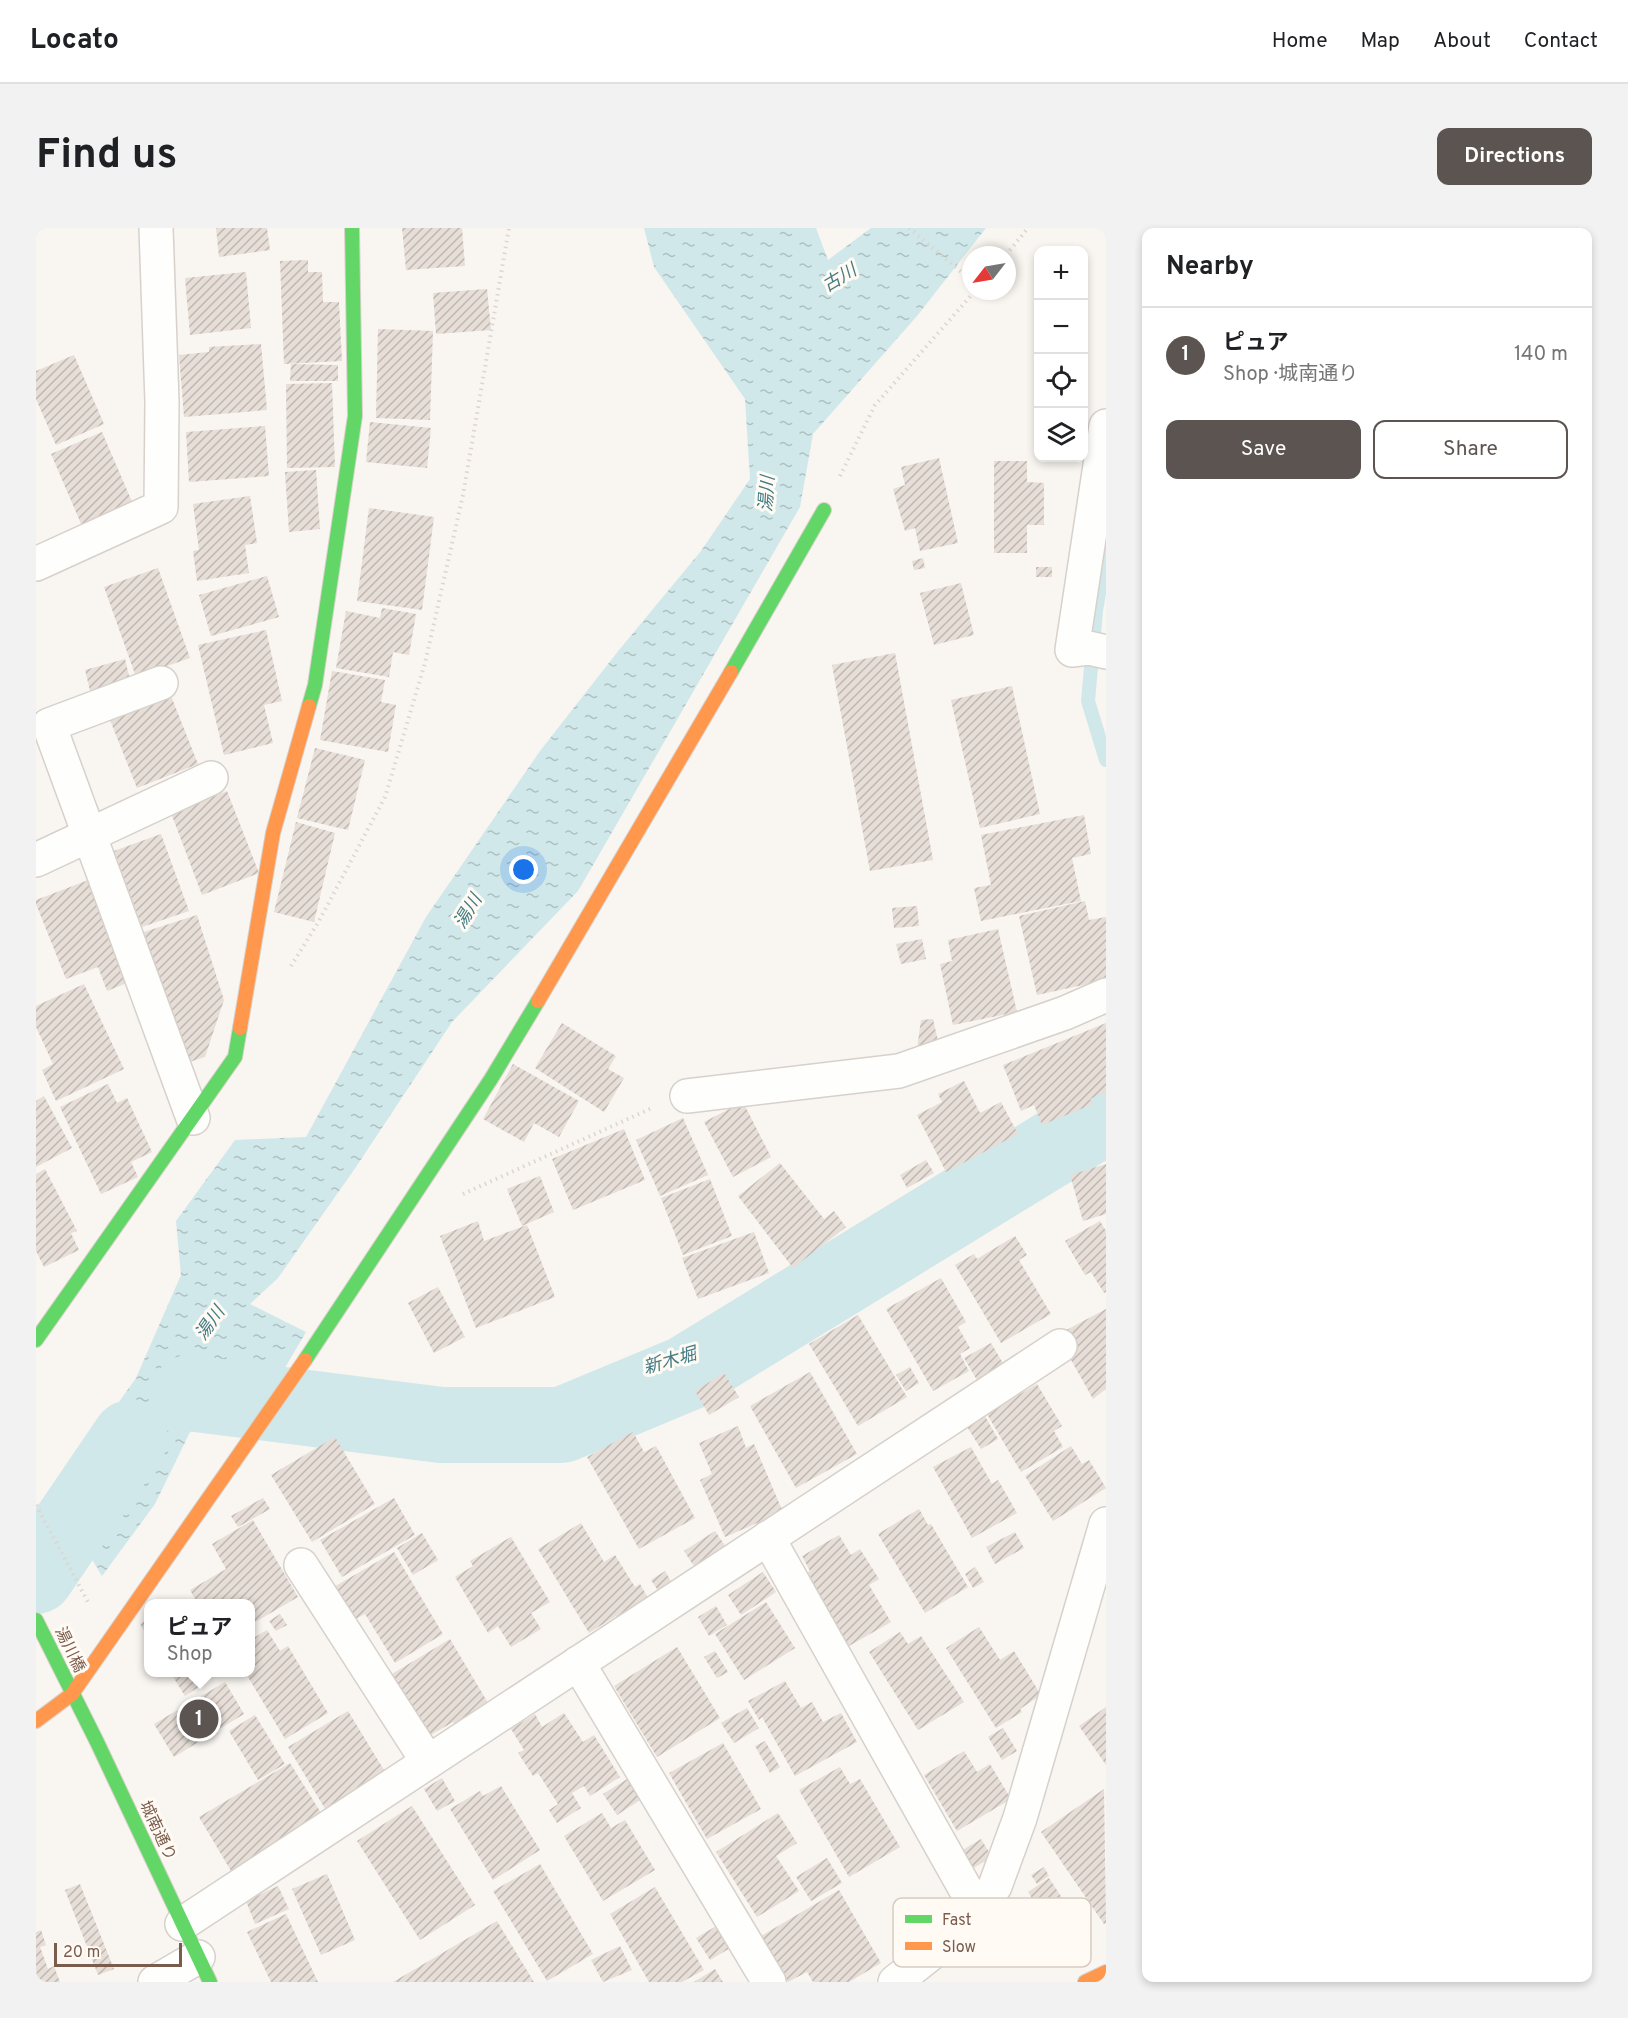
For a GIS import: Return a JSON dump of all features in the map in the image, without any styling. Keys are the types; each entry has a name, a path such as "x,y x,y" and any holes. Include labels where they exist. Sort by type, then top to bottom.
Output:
{"street":[{"path":"36,564 161,507 162,402 156,228"},
{"path":"36,1340 235,1057 273,833 315,685 355,416 352,228"},
{"path":"1106,426 1072,650 1089,648 1106,652"},
{"path":"36,1720 72,1694 309,1354 491,1079 668,782 824,510"},
{"path":"161,683 49,725 193,1118"},
{"path":"36,860 211,778"},
{"path":"687,1096 900,1071 1106,995"},
{"path":"182,1924 1060,1346"},
{"path":"988,1898 995,1886 1020,1818 1106,1524"},
{"path":"768,1538 971,1898"},
{"path":"301,1565 429,1762"},
{"name":"湯川橋","path":"36,1620 72,1694"},
{"path":"578,1663 769,1982"},
{"name":"城南通り","path":"72,1694 204,1970"},
{"path":"895,1982 913,1967"},
{"path":"155,1982 204,1970"},
{"path":"1085,1982 1106,1972"}],"path":[{"path":"289,969 319,921 385,797 419,686 463,495 509,228"},
{"path":"909,228 962,272"},
{"path":"1014,246 1029,228"},
{"path":"824,510 875,405 967,300"},
{"path":"462,1195 576,1140 654,1107 687,1096"},
{"path":"36,1505 89,1604"}],"water":[{"name":"古川","path":"644,228 816,228 828,260 871,228 986,228 972,246 962,246 962,259 917,316 813,434 800,507 578,891 452,1022 356,1167 278,1278 250,1304 306,1332 253,1422 202,1416 189,1434 155,1504 102,1576 53,1495 136,1378 181,1275 176,1221 235,1140 306,1137 426,917 540,751 701,551 750,479 745,399 654,267"}],"building":[{"path":"216,228 267,228 270,250 219,257"},
{"path":"402,228 462,228 465,266 406,270"},
{"path":"308,260 308,272 322,272 323,302 339,302 342,361 284,364 280,261"},
{"path":"246,272 251,328 190,335 185,278"},
{"path":"487,289 491,330 436,334 433,293"},
{"path":"378,329 433,331 430,420 376,418"},
{"path":"261,344 267,410 184,417 179,355 209,352 209,347"},
{"path":"74,355 104,424 56,445 36,399 36,371"},
{"path":"291,364 338,365 338,381 290,381"},
{"path":"332,383 335,467 287,468 286,384"},
{"path":"370,422 431,428 427,468 366,462"},
{"path":"265,426 269,476 189,482 186,432"},
{"path":"102,432 136,511 85,533 51,454"},
{"path":"939,458 958,543 920,551 915,528 905,531 893,489 905,485 901,467"},
{"path":"994,461 1027,461 1027,482 1044,483 1044,525 1027,525 1027,553 994,553"},
{"path":"316,470 320,529 289,532 285,472"},
{"path":"250,496 257,543 245,545 249,573 197,581 193,551 199,550 193,504"},
{"path":"369,508 434,517 422,610 357,601"},
{"path":"923,558 925,568 914,570 912,561"},
{"path":"1036,567 1052,567 1052,577 1036,577"},
{"path":"158,568 190,658 136,677 104,587"},
{"path":"267,576 279,617 211,636 199,595"},
{"path":"961,583 974,635 934,645 920,593"},
{"path":"382,608 416,614 409,655 393,652 389,677 336,668 346,611 380,618"},
{"path":"266,630 282,701 264,705 273,743 224,755 198,645"},
{"path":"895,653 933,860 870,871 832,665"},
{"path":"125,659 131,684 91,695 85,670"},
{"path":"332,671 385,680 381,702 396,705 388,752 320,740"},
{"path":"1012,686 1040,814 980,828 951,700"},
{"path":"171,696 198,764 137,788 110,720"},
{"path":"315,748 365,760 348,830 297,818"},
{"path":"227,791 259,873 202,895 171,813"},
{"path":"1084,815 1091,854 1072,858 1081,901 981,921 974,888 991,885 981,835"},
{"path":"296,822 335,833 314,922 274,912"},
{"path":"161,834 189,911 142,927 114,851"},
{"path":"91,879 132,981 107,991 98,967 66,979 36,904 36,900"},
{"path":"1085,901 1089,920 1106,917 1106,980 1037,995 1019,916"},
{"path":"917,906 919,926 894,928 892,908"},
{"path":"197,915 224,1000 205,1057 186,1063 144,932"},
{"path":"998,929 1017,1012 953,1025 940,964 952,961 948,940"},
{"path":"922,939 926,959 901,964 896,944"},
{"path":"84,984 124,1069 56,1101 42,1070 53,1064 36,1027 36,1006"},
{"path":"933,1019 940,1050 916,1056 921,1020"},
{"path":"562,1023 616,1056 608,1069 624,1078 604,1112 535,1068"},
{"path":"1106,1023 1106,1092 1090,1099 1093,1104 1042,1125 1034,1105 1021,1111 1003,1065"},
{"path":"513,1064 579,1101 559,1137 534,1123 524,1142 483,1119"},
{"path":"964,1081 980,1113 1001,1102 1018,1134 946,1172 917,1115 942,1102 938,1094"},
{"path":"108,1084 117,1103 127,1098 152,1152 131,1162 138,1177 101,1194 60,1107"},
{"path":"44,1096 72,1148 36,1167 36,1101"},
{"path":"743,1102 771,1157 733,1177 704,1122"},
{"path":"683,1118 708,1175 660,1196 636,1140"},
{"path":"624,1129 645,1180 573,1210 552,1159"},
{"path":"926,1160 934,1173 907,1188 900,1175"},
{"path":"780,1163 824,1219 834,1211 846,1227 793,1268 738,1196"},
{"path":"1106,1164 1106,1214 1083,1221 1070,1175"},
{"path":"45,1169 77,1231 71,1233 79,1250 44,1267 36,1251 36,1174"},
{"path":"540,1176 554,1212 522,1226 507,1189"},
{"path":"710,1179 732,1236 683,1255 661,1198"},
{"path":"478,1221 484,1241 527,1225 555,1297 476,1328 440,1236"},
{"path":"1100,1221 1106,1231 1106,1292 1104,1293 1091,1272 1085,1275 1065,1241"},
{"path":"754,1232 769,1273 698,1299 682,1258"},
{"path":"1015,1236 1027,1255 1019,1260 1051,1314 1001,1343 955,1265 974,1254 977,1259"},
{"path":"941,1278 966,1322 958,1327 970,1348 960,1354 969,1371 933,1391 886,1309"},
{"path":"438,1287 465,1337 434,1353 408,1303"},
{"path":"1106,1309 1106,1389 1093,1399 1057,1335"},
{"path":"858,1315 907,1397 858,1426 809,1344"},
{"path":"991,1343 1004,1365 977,1380 964,1358"},
{"path":"910,1367 919,1383 906,1391 896,1375"},
{"path":"810,1372 857,1454 796,1488 750,1406"},
{"path":"724,1373 739,1397 709,1415 695,1391"},
{"path":"1037,1384 1062,1426 1054,1431 1063,1447 1021,1472 987,1414"},
{"path":"982,1411 998,1439 981,1449 964,1422"},
{"path":"738,1426 746,1448 754,1444 783,1512 725,1537 700,1480 712,1474 699,1443"},
{"path":"633,1432 644,1452 656,1446 695,1518 639,1549 587,1457"},
{"path":"335,1437 375,1504 312,1542 271,1475"},
{"path":"1071,1446 1082,1464 1089,1460 1106,1488 1053,1521 1025,1476"},
{"path":"971,1447 992,1484 998,1480 1017,1513 972,1538 933,1467"},
{"path":"263,1498 270,1509 238,1527 231,1516"},
{"path":"394,1498 415,1535 342,1577 320,1540"},
{"path":"919,1509 928,1525 931,1524 968,1587 925,1613 878,1534"},
{"path":"253,1520 298,1597 255,1622 255,1599 195,1599 190,1590 226,1569 212,1544"},
{"path":"581,1523 604,1562 615,1555 635,1587 640,1584 655,1610 624,1630 616,1616 589,1633 538,1549"},
{"path":"715,1531 732,1556 701,1577 684,1551"},
{"path":"1015,1532 1024,1548 995,1564 986,1547"},
{"path":"422,1533 438,1560 413,1575 397,1548"},
{"path":"839,1535 851,1555 860,1549 879,1579 869,1585 891,1622 842,1650 800,1577 810,1571 802,1556"},
{"path":"511,1537 550,1602 531,1613 541,1629 511,1647 498,1626 488,1633 455,1577 473,1566 470,1561"},
{"path":"394,1552 443,1634 395,1663 365,1614 354,1620 334,1587"},
{"path":"975,1567 984,1582 973,1588 965,1574"},
{"path":"665,1571 678,1593 665,1601 651,1580"},
{"path":"763,1572 776,1592 741,1615 728,1595"},
{"path":"766,1602 795,1648 744,1680 715,1634"},
{"path":"716,1606 727,1625 709,1636 698,1617"},
{"path":"280,1614 287,1625 276,1631 269,1621"},
{"path":"979,1627 1000,1660 1014,1651 1041,1695 1020,1709 1022,1712 996,1728 946,1648"},
{"path":"267,1630 280,1651 288,1646 328,1713 285,1739 248,1677 255,1677 255,1637"},
{"path":"900,1632 908,1644 921,1636 964,1702 918,1730 869,1652"},
{"path":"450,1639 494,1713 460,1734 453,1722 429,1736 392,1674"},
{"path":"677,1647 720,1718 657,1757 614,1686"},
{"path":"715,1651 728,1672 717,1678 704,1657"},
{"path":"173,1677 214,1677 185,1696"},
{"path":"785,1681 801,1708 812,1702 823,1722 841,1713 857,1742 795,1776 762,1717 759,1720 748,1701"},
{"path":"225,1682 244,1714 174,1757 154,1724"},
{"path":"1106,1707 1106,1765 1079,1726"},
{"path":"747,1708 759,1728 734,1743 721,1723"},
{"path":"348,1711 387,1775 327,1812 288,1747"},
{"path":"564,1713 583,1742 594,1735 620,1777 590,1796 584,1786 572,1793 581,1808 557,1823 549,1810 558,1804 538,1773 533,1776 518,1753 524,1750 511,1729 535,1714 542,1727"},
{"path":"255,1715 285,1764 258,1780 229,1731"},
{"path":"1003,1728 1017,1751 1002,1760 988,1737"},
{"path":"765,1741 780,1767 770,1773 755,1746"},
{"path":"723,1743 761,1809 707,1839 669,1773"},
{"path":"964,1751 977,1772 990,1764 1011,1799 957,1831 924,1775"},
{"path":"290,1763 323,1816 231,1871 199,1817"},
{"path":"840,1767 850,1784 860,1779 900,1847 849,1877 799,1790"},
{"path":"632,1776 645,1797 617,1815 603,1794"},
{"path":"442,1778 455,1801 437,1811 424,1789"},
{"path":"501,1786 540,1850 493,1880 450,1809 480,1791 483,1796"},
{"path":"1104,1789 1106,1923 1104,1924 1091,1905 1091,1898 1086,1898 1041,1832"},
{"path":"412,1806 475,1905 420,1940 357,1841"},
{"path":"602,1813 611,1828 625,1820 655,1870 603,1901 564,1836"},
{"path":"778,1813 797,1843 776,1856 799,1891 757,1917 716,1852"},
{"path":"981,1839 992,1857 967,1872 956,1854"},
{"path":"827,1858 842,1883 811,1901 796,1877"},
{"path":"540,1864 593,1954 547,1981 493,1891"},
{"path":"1044,1867 1049,1876 1037,1884 1031,1875"},
{"path":"327,1874 355,1940 321,1955 292,1889"},
{"path":"1049,1878 1062,1898 1032,1898 1028,1892"},
{"path":"80,1884 114,1969 98,1975 65,1890"},
{"path":"278,1886 289,1909 255,1924 246,1901"},
{"path":"655,1887 704,1970 682,1982 649,1982 610,1914"},
{"path":"839,1890 881,1963 849,1982 813,1982 807,1972 788,1982 761,1936"},
{"path":"286,1914 318,1982 271,1982 247,1932"},
{"path":"497,1921 534,1982 393,1982"},
{"path":"718,1925 732,1947 710,1960 696,1938"},
{"path":"41,1930 46,1945 40,1947 48,1969 54,1966 60,1982 36,1982 36,1932"},
{"path":"620,1946 632,1970 603,1982 591,1960"},
{"path":"715,1969 723,1982 694,1982"}],"waterway":[{"path":"1106,551 1096,611 1088,701 1106,760"},
{"name":"新木堀","path":"189,1393 441,1425 562,1425 687,1373 1086,1128 1106,1119"},
{"name":"湯川","path":"36,1576 130,1438"}],"traffic: fast":[{"path":"309,706 315,685 355,416 352,228"},
{"path":"731,672 824,510"},
{"path":"305,1360 491,1079 538,1001"},
{"path":"36,1340 235,1057 240,1028"},
{"path":"36,1620 97,1742 210,1982"}],"traffic: slow":[{"path":"538,1001 731,672"},
{"path":"240,1028 273,833 309,706"},
{"path":"36,1721 72,1694 305,1360"},
{"path":"1085,1982 1106,1972"}],"place":[{"name":"ピュア","path":"199,1719"}]}
